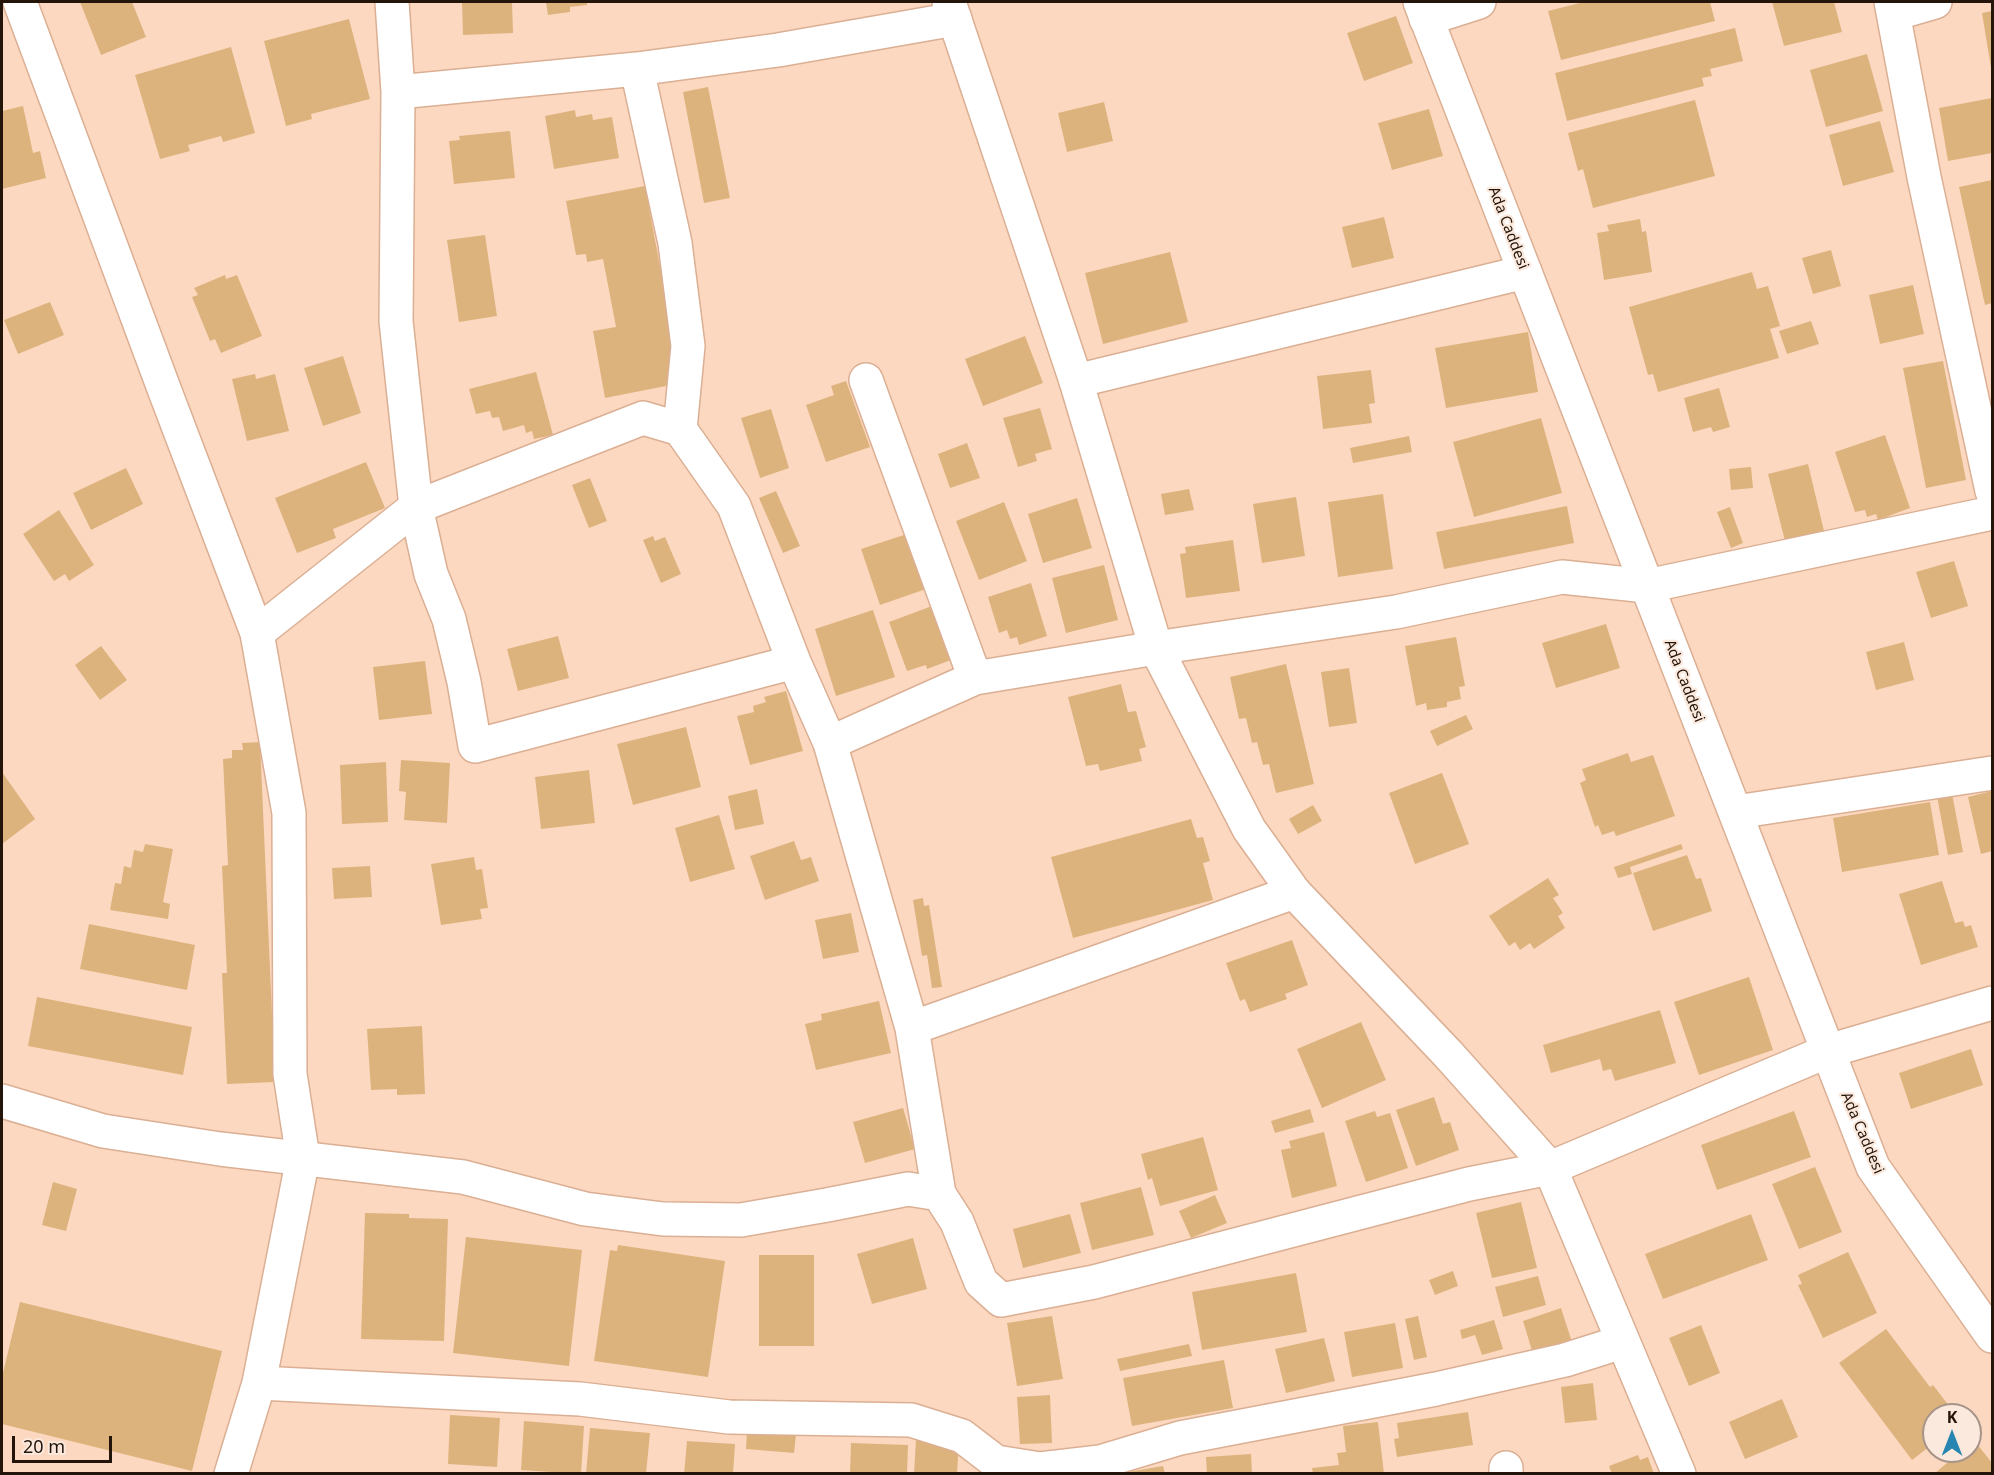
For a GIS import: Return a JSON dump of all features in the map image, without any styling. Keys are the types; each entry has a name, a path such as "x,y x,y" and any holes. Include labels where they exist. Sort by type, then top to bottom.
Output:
{"street":[{"path":"20,2 165,394 257,633 289,813 290,1074 303,1158 259,1383 231,1473"},
{"path":"392,2 398,92 396,321 416,507 431,574 449,619 464,682 475,746 794,662"},
{"path":"1423,10 1479,2"},
{"path":"1935,2 1893,8 1924,177 1992,491"},
{"path":"398,92 637,69 778,50 952,10 1076,381 1156,648 1249,829 1294,892 1448,1054 1550,1168 1679,1473"},
{"name":"Ada Caddesi","path":"1423,10 1873,1167 1992,1334"},
{"path":"637,69 675,243 688,346 680,429"},
{"path":"1076,381 1525,272"},
{"path":"866,380 975,678"},
{"path":"257,633 416,507 643,418 680,429 734,506 794,662 830,743 912,1028 939,1194 957,1222 981,1282 1001,1300 1094,1282 1458,1187 1550,1168 1828,1051 1992,1003"},
{"path":"830,743 975,678 1396,612 1562,577 1647,586 1992,513"},
{"path":"1736,812 1992,772"},
{"path":"912,1028 1294,892"},
{"path":"2,1101 103,1131 220,1149 463,1177 585,1209 663,1219 741,1220 908,1189 939,1194"},
{"path":"259,1383 580,1399 729,1417 911,1420 962,1436 996,1462 1014,1469 1040,1469 1100,1462 1180,1438 1436,1389 1565,1360 1622,1342"}],"building":[{"path":"80,2 132,2 146,37 101,55"},
{"path":"462,2 512,2 513,33 463,35"},
{"path":"546,2 587,2 587,5 570,7 570,12 548,15"},
{"path":"1584,2 1710,2 1715,21 1561,60 1548,11"},
{"path":"1772,2 1834,2 1842,32 1784,46"},
{"path":"1992,11 1992,68 1991,68 1982,13"},
{"path":"1396,16 1413,63 1364,81 1347,33"},
{"path":"349,19 370,99 311,114 312,119 286,126 264,41"},
{"path":"1735,28 1743,61 1710,69 1712,76 1702,78 1704,86 1567,121 1555,73"},
{"path":"231,47 255,133 223,142 221,136 188,145 190,151 160,159 135,75"},
{"path":"1867,54 1883,111 1826,127 1810,70"},
{"path":"708,87 730,198 704,203 683,92"},
{"path":"1992,98 1992,153 1948,161 1939,108"},
{"path":"1695,100 1715,176 1593,208 1583,169 1578,171 1568,133"},
{"path":"1104,102 1113,141 1067,152 1058,113"},
{"path":"23,106 33,153 40,151 46,178 2,189 2,111"},
{"path":"1429,109 1443,156 1392,170 1378,123"},
{"path":"575,110 576,117 592,114 593,120 612,117 619,158 554,169 545,116"},
{"path":"1880,121 1894,172 1843,186 1829,135"},
{"path":"510,131 515,178 454,184 449,141 460,140 459,136"},
{"path":"1992,180 1992,303 1985,305 1959,187"},
{"path":"645,186 678,363 676,384 605,398 593,331 616,327 603,259 587,262 586,254 576,255 566,201"},
{"path":"1384,217 1394,258 1352,268 1342,227"},
{"path":"1640,219 1642,232 1646,231 1652,272 1604,280 1597,233 1609,231 1607,225"},
{"path":"485,235 497,316 459,322 447,240"},
{"path":"1831,250 1841,286 1813,294 1802,258"},
{"path":"1170,252 1188,322 1103,344 1085,273"},
{"path":"1752,272 1757,289 1768,286 1780,326 1770,329 1779,358 1658,392 1653,374 1648,375 1629,307"},
{"path":"225,275 226,279 237,275 262,336 221,353 215,339 210,341 192,297 198,295 194,288"},
{"path":"1913,285 1924,334 1880,344 1869,295"},
{"path":"50,302 64,335 18,354 4,320"},
{"path":"1811,321 1819,344 1787,354 1779,331"},
{"path":"1528,332 1538,392 1446,408 1435,348"},
{"path":"1025,336 1043,383 983,406 965,359"},
{"path":"343,356 361,413 323,426 304,368"},
{"path":"1943,361 1966,480 1926,488 1903,368"},
{"path":"1371,370 1375,403 1369,404 1372,423 1323,429 1317,376"},
{"path":"536,372 553,435 534,439 532,431 526,433 524,425 503,431 499,417 492,418 490,411 476,414 469,389"},
{"path":"255,374 256,379 275,374 289,431 247,441 232,379"},
{"path":"846,381 870,447 826,462 806,405 834,395 831,386"},
{"path":"1719,388 1730,427 1713,432 1711,427 1693,432 1684,398"},
{"path":"1040,408 1052,449 1035,454 1037,461 1018,467 1003,418"},
{"path":"771,409 789,468 760,478 741,418"},
{"path":"1541,418 1562,493 1474,517 1453,442"},
{"path":"1885,435 1910,508 1878,520 1876,514 1867,517 1865,510 1855,512 1835,452"},
{"path":"1409,436 1412,452 1353,463 1350,448"},
{"path":"967,443 980,478 950,488 938,454"},
{"path":"366,462 385,508 333,529 336,538 297,553 275,498"},
{"path":"1808,464 1824,531 1785,541 1768,474"},
{"path":"1751,467 1753,488 1731,490 1729,469"},
{"path":"126,468 143,504 91,530 73,493"},
{"path":"590,478 607,521 589,528 572,485"},
{"path":"1189,489 1194,510 1165,515 1161,494"},
{"path":"776,491 800,546 783,553 759,498"},
{"path":"1383,494 1393,569 1338,577 1328,502"},
{"path":"1296,497 1305,556 1262,563 1253,504"},
{"path":"1077,498 1092,548 1043,563 1028,514"},
{"path":"1004,502 1027,561 979,580 956,521"},
{"path":"1567,506 1574,543 1444,569 1436,532"},
{"path":"1730,507 1743,543 1731,548 1717,512"},
{"path":"59,510 94,565 69,581 65,574 54,581 23,534"},
{"path":"907,534 926,589 880,605 861,549"},
{"path":"653,536 655,541 665,537 681,574 661,583 643,540"},
{"path":"1233,540 1240,591 1186,598 1180,554 1186,553 1185,547"},
{"path":"1954,561 1968,606 1931,618 1916,572"},
{"path":"1104,565 1118,620 1066,633 1052,578"},
{"path":"1031,583 1047,636 1019,645 1017,637 1010,639 1007,630 999,633 988,597"},
{"path":"932,606 951,660 927,669 926,665 907,671 889,622"},
{"path":"873,610 895,677 836,696 815,629"},
{"path":"1606,624 1620,668 1556,688 1542,643"},
{"path":"558,636 569,678 518,691 507,649"},
{"path":"1456,637 1465,686 1459,687 1461,699 1447,702 1447,707 1427,710 1426,703 1416,706 1405,646"},
{"path":"1904,642 1914,680 1876,690 1866,652"},
{"path":"101,646 127,680 100,700 75,665"},
{"path":"425,661 432,714 379,720 373,667"},
{"path":"1286,664 1314,784 1276,793 1269,764 1263,765 1257,742 1252,743 1246,718 1239,719 1230,677"},
{"path":"1349,668 1357,723 1329,727 1321,672"},
{"path":"1121,684 1128,712 1136,711 1146,747 1139,749 1142,761 1100,771 1098,764 1086,766 1068,697"},
{"path":"786,691 803,751 750,765 737,716 754,712 753,706 766,702 764,697"},
{"path":"1466,715 1473,729 1437,746 1430,731"},
{"path":"686,727 701,787 633,805 617,744"},
{"path":"260,742 275,1082 227,1084 222,973 227,973 222,866 228,865 223,759 232,758 232,750 243,750 242,743"},
{"path":"1628,753 1631,762 1653,755 1675,816 1616,836 1614,831 1602,835 1598,825 1595,827 1580,783 1586,780 1582,769"},
{"path":"401,760 450,763 447,823 404,820 406,792 399,791"},
{"path":"386,762 388,822 342,824 340,765"},
{"path":"589,770 595,823 541,829 535,777"},
{"path":"2,772 35,819 2,844"},
{"path":"1442,773 1469,844 1415,864 1389,793"},
{"path":"1951,788 1963,852 1948,855 1936,791"},
{"path":"757,789 764,824 735,830 728,796"},
{"path":"1992,791 1992,851 1981,854 1968,797"},
{"path":"1930,802 1939,855 1842,872 1833,818"},
{"path":"1313,805 1322,821 1298,834 1289,819"},
{"path":"719,815 735,869 690,882 675,828"},
{"path":"1191,819 1197,838 1203,837 1210,861 1203,863 1213,900 1073,938 1051,857"},
{"path":"794,841 801,860 811,857 819,881 765,900 750,856"},
{"path":"145,844 173,849 163,902 170,904 168,919 110,910 115,883 121,884 124,866 131,868 134,850 143,852"},
{"path":"1681,844 1683,849 1630,867 1632,874 1618,878 1614,867"},
{"path":"1687,855 1696,879 1701,878 1712,911 1653,931 1633,873"},
{"path":"474,857 476,870 482,869 488,908 480,909 482,919 441,925 431,864"},
{"path":"370,866 372,897 334,899 332,868"},
{"path":"1548,878 1559,895 1553,898 1563,913 1558,916 1565,928 1534,949 1530,943 1520,950 1515,942 1509,946 1489,916"},
{"path":"1942,881 1955,923 1963,921 1965,927 1971,925 1978,947 1921,965 1899,894"},
{"path":"923,898 924,906 929,905 942,987 932,988 927,955 922,956 913,900"},
{"path":"851,913 859,952 823,959 815,920"},
{"path":"89,924 195,945 187,990 80,969"},
{"path":"1292,940 1308,985 1285,994 1287,999 1250,1012 1245,999 1240,1001 1226,963"},
{"path":"1749,977 1773,1050 1699,1075 1674,1002"},
{"path":"37,997 192,1027 183,1075 28,1046"},
{"path":"879,1001 891,1053 816,1070 805,1024 822,1020 821,1014"},
{"path":"1660,1010 1676,1063 1615,1081 1611,1069 1603,1071 1600,1059 1551,1073 1543,1045"},
{"path":"1361,1022 1386,1080 1322,1108 1297,1049"},
{"path":"422,1026 425,1094 397,1095 397,1089 371,1090 367,1029"},
{"path":"1971,1049 1983,1085 1911,1109 1899,1073"},
{"path":"1434,1097 1443,1124 1450,1122 1459,1150 1416,1166 1396,1110"},
{"path":"903,1108 915,1149 865,1163 853,1122"},
{"path":"1310,1109 1314,1122 1275,1133 1271,1121"},
{"path":"1375,1111 1377,1117 1390,1113 1408,1168 1366,1182 1345,1121"},
{"path":"1794,1111 1811,1157 1717,1190 1701,1145"},
{"path":"1324,1132 1337,1186 1292,1198 1281,1150 1291,1148 1289,1141"},
{"path":"1203,1137 1218,1190 1160,1206 1152,1178 1148,1180 1141,1154"},
{"path":"1815,1167 1842,1232 1799,1249 1772,1184"},
{"path":"53,1182 77,1189 66,1231 42,1225"},
{"path":"1141,1187 1154,1235 1092,1250 1080,1203"},
{"path":"1215,1195 1227,1223 1191,1238 1179,1211"},
{"path":"1521,1202 1537,1268 1492,1278 1476,1213"},
{"path":"365,1213 409,1214 409,1218 448,1219 444,1341 361,1339"},
{"path":"1070,1214 1081,1253 1023,1268 1013,1229"},
{"path":"1751,1214 1768,1260 1663,1299 1645,1254"},
{"path":"466,1237 582,1250 569,1366 453,1353"},
{"path":"913,1238 927,1289 872,1304 857,1254"},
{"path":"618,1245 725,1261 708,1377 594,1361 610,1250 617,1251"},
{"path":"1848,1252 1877,1313 1823,1338 1798,1285 1802,1284 1798,1275"},
{"path":"759,1255 814,1255 814,1346 759,1346"},
{"path":"1453,1271 1458,1286 1435,1295 1429,1280"},
{"path":"1296,1273 1307,1332 1202,1350 1192,1292"},
{"path":"1538,1276 1546,1305 1503,1317 1495,1287"},
{"path":"20,1302 222,1351 192,1471 2,1424 2,1377"},
{"path":"1561,1308 1572,1342 1533,1354 1523,1321"},
{"path":"1052,1316 1063,1379 1017,1386 1007,1323"},
{"path":"1418,1316 1427,1357 1414,1360 1405,1319"},
{"path":"1494,1320 1503,1349 1482,1355 1475,1335 1462,1339 1460,1330"},
{"path":"1395,1323 1403,1368 1352,1377 1344,1332"},
{"path":"1701,1325 1720,1373 1689,1386 1669,1338"},
{"path":"1886,1329 1930,1387 1933,1385 1947,1403 1922,1403 1922,1452 1912,1460 1839,1363"},
{"path":"1324,1338 1335,1381 1286,1393 1275,1349"},
{"path":"1189,1344 1192,1356 1120,1371 1117,1359"},
{"path":"1224,1360 1233,1408 1132,1426 1123,1378"},
{"path":"1593,1383 1597,1420 1565,1423 1561,1387"},
{"path":"1050,1395 1052,1443 1020,1444 1017,1397"},
{"path":"1782,1399 1798,1437 1745,1459 1729,1422"},
{"path":"1468,1412 1473,1445 1397,1457 1394,1439 1399,1438 1397,1423"},
{"path":"450,1415 500,1418 497,1467 448,1464"},
{"path":"524,1421 584,1426 581,1474 521,1470"},
{"path":"1378,1422 1384,1474 1313,1474 1312,1468 1339,1465 1337,1453 1346,1452 1343,1426"},
{"path":"590,1428 650,1433 646,1474 586,1474"},
{"path":"747,1430 796,1435 794,1453 746,1449"},
{"path":"916,1439 959,1441 957,1474 914,1474"},
{"path":"687,1441 735,1444 733,1474 684,1474"},
{"path":"851,1443 908,1445 907,1474 850,1474"},
{"path":"1982,1450 1992,1463 1992,1474 1934,1474 1947,1463 1982,1463"},
{"path":"1251,1454 1252,1474 1207,1474 1206,1457"},
{"path":"1638,1455 1640,1460 1648,1457 1654,1474 1612,1474 1609,1466"},
{"path":"1163,1466 1165,1474 1128,1474 1128,1472"}]}
